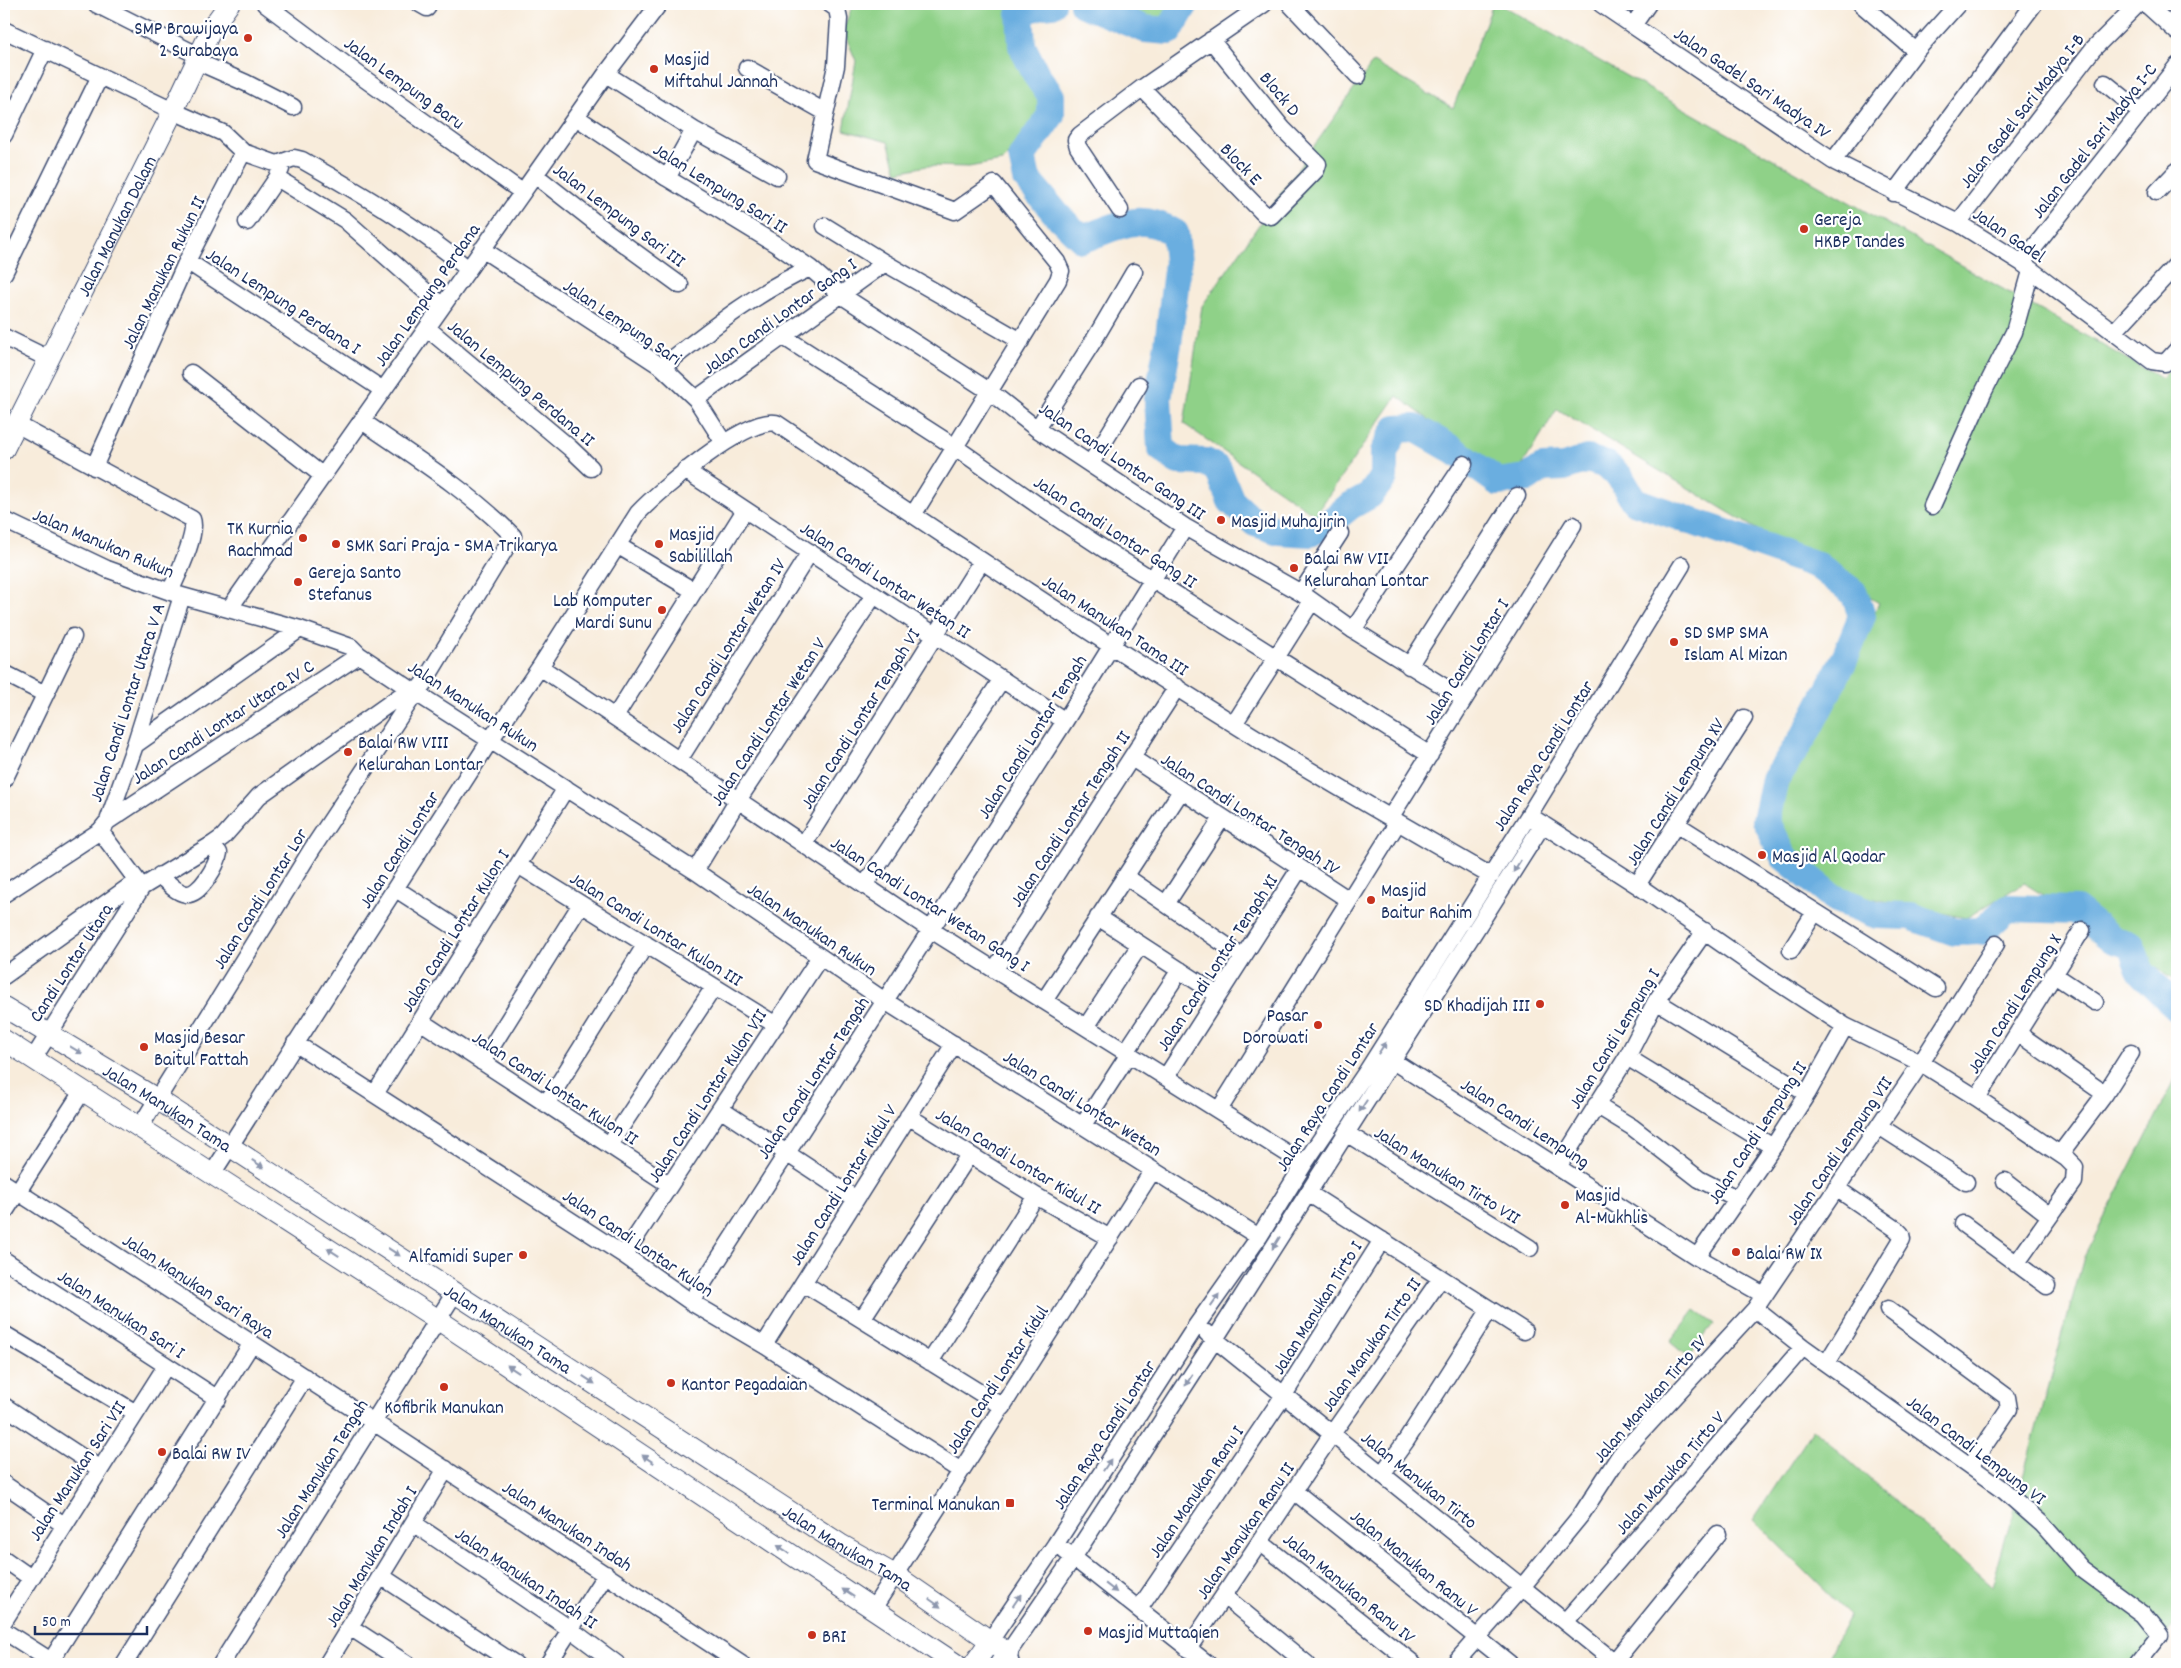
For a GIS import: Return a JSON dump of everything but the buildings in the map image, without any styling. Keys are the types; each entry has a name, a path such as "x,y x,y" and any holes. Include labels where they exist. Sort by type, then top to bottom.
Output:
{"street":[{"path":"96,4 293,108"},
{"name":"Jalan Manukan Dalam","path":"4,449 173,111 213,26 229,4"},
{"name":"Jalan Lempung Baru","path":"265,4 362,77 522,192"},
{"name":"Jalan Lempung Perdana","path":"229,609 522,192 606,74 659,4"},
{"path":"830,4 837,9 836,66 815,160 955,211 994,184 1057,262 1061,271 1058,280 913,515"},
{"path":"1120,210 1078,148 1076,140 1080,134 1142,88 1264,4"},
{"path":"1290,4 1358,76"},
{"name":"Jalan Gadel Sari Madya IV","path":"1601,4 1634,24 1725,89 1833,161"},
{"path":"1634,24 1648,4"},
{"path":"1861,4 1916,51"},
{"path":"1833,161 1916,51 1958,4"},
{"path":"1894,193 2034,4"},
{"name":"Jalan Gadel Sari Madya I-B","path":"1958,223 2094,49 2138,4"},
{"path":"2146,4 2177,32"},
{"path":"4,30 223,133 243,152 277,164 294,158 302,160 381,205 440,245 468,269"},
{"name":"Block D","path":"1211,40 1283,128 1318,164 1316,170"},
{"path":"4,135 45,49"},
{"name":"Jalan Gadel Sari Madya I-C","path":"2027,267 2177,66"},
{"path":"747,68 825,112"},
{"path":"606,74 694,130 777,176"},
{"path":"4,273 100,76"},
{"path":"2105,83 2141,112"},
{"name":"Block E","path":"1142,88 1268,216 1271,216 1316,170"},
{"name":"Jalan Lempung Sari II","path":"576,117 667,178 753,229 810,268 841,295"},
{"path":"667,178 694,130"},
{"name":"Jalan Manukan Rukun II","path":"94,467 187,261 243,152"},
{"name":"Jalan Gadel","path":"1833,161 1894,193 1958,223 2027,267 2152,361 2165,363 2177,350"},
{"path":"247,222 277,178 283,162"},
{"path":"2156,192 2177,171"},
{"name":"Jalan Lempung Sari III","path":"535,175 610,234 680,285"},
{"path":"277,178 344,220 442,306"},
{"path":"825,226 885,263 1021,341"},
{"name":"Jalan Lempung Sari","path":"482,249 662,367 696,399 724,444"},
{"name":"Jalan Lempung Perdana I","path":"187,261 384,390"},
{"name":"Jalan Candi Lontar Gang I","path":"696,399 885,263"},
{"path":"2114,332 2177,264"},
{"path":"1932,506 1984,391 2014,332 2027,267"},
{"path":"662,367 724,320 793,276 810,268"},
{"path":"1037,429 1094,340 1134,272"},
{"name":"Jalan Candi Lontar Gang III","path":"841,295 989,391 1037,429 1185,527 1307,597 1353,630 1464,699"},
{"name":"Jalan Lempung Perdana II","path":"427,328 570,448 591,468"},
{"path":"4,337 49,359"},
{"name":"Jalan Candi Lontar Gang II","path":"784,337 955,446 1042,508 1430,755"},
{"path":"190,373 323,476"},
{"path":"1091,463 1139,385"},
{"name":"Jalan Candi Lontar Lor","path":"140,1127 312,849 413,690 423,684 514,536 492,515 429,467 362,421"},
{"name":"Jalan Manukan Tama III","path":"724,444 762,423 776,423 981,562 1234,724 1490,876"},
{"path":"16,424 94,467"},
{"name":"Jalan Candi Lontar","path":"212,1174 638,513 654,496 685,470 724,444"},
{"path":"1353,630 1464,464"},
{"name":"Jalan Candi Lontar Utara V A","path":"94,467 192,519 194,524 135,745 104,826"},
{"name":"Jalan Candi Lontar Wetan II","path":"685,470 1065,721"},
{"path":"1409,666 1516,496"},
{"path":"615,717 745,510"},
{"name":"Jalan Manukan Rukun","path":"4,520 107,569 176,594 300,629 351,647 359,655 694,871 885,1001"},
{"name":"Jalan Candi Lontar I","path":"1219,1110 1349,900 1430,755 1573,525"},
{"name":"Jalan Candi Lontar Tengah","path":"691,1302 1065,721 1185,527"},
{"path":"1234,724 1276,656 1340,533"},
{"path":"617,545 694,591"},
{"name":"Jalan Candi Lontar Wetan IV","path":"679,760 810,552"},
{"name":"Jalan Candi Lontar Tengah VI","path":"804,844 981,562"},
{"name":"Jalan Raya Candi Lontar","path":"1006,1661 1216,1339 1308,1193 1347,1130 1368,1083 1410,1018 1489,911 1536,820 1682,565"},
{"name":"Jalan Candi Lontar Wetan V","path":"694,871 738,800 874,595"},
{"path":"135,745 300,629"},
{"path":"6,770 46,694 73,637"},
{"name":"Jalan Candi Lontar Utara IV C","path":"4,894 359,655"},
{"name":"Jalan Candi Lontar Wetan Gang I","path":"540,667 931,930 1304,1164"},
{"path":"4,673 46,694"},
{"path":"865,885 1002,679"},
{"name":"Jalan Candi Lontar Tengah II","path":"994,969 1177,687"},
{"path":"4,976 140,884 160,875 213,844 229,831 259,796 413,690"},
{"name":"Jalan Candi Lempung XV","path":"1637,886 1744,718"},
{"name":"Jalan Candi Lontar Tengah IV","path":"1132,758 1349,900"},
{"name":"Jalan Candi Lontar Kulon I","path":"375,1094 566,788"},
{"path":"1044,1000 1181,790"},
{"path":"1166,904 1222,818"},
{"path":"1536,820 1845,1026 1921,1063 1977,1098 2060,1154 2076,1167 2074,1182 2016,1264"},
{"name":"Jalan Raya Candi Lontar","path":"990,1641 1055,1545 1196,1326 1259,1237 1304,1164 1334,1120 1368,1083 1393,1061 1410,1018 1474,901 1490,876 1536,820"},
{"path":"1676,824 1936,988"},
{"path":"104,826 140,884"},
{"path":"160,875 178,891 187,894 194,892 217,862 219,853 213,844"},
{"name":"Jalan Candi Lontar Kulon III","path":"518,865 776,1025"},
{"name":"Jalan Candi Lontar Tengah XI","path":"1166,1077 1300,868"},
{"path":"1125,876 1244,956"},
{"name":"Candi Lontar Utara","path":"33,1058 140,884"},
{"path":"396,889 472,938"},
{"path":"1474,901 1489,911"},
{"path":"482,1062 581,904"},
{"path":"1791,950 1815,912"},
{"path":"1098,917 1218,996"},
{"name":"Jalan Candi Lempung X","path":"1977,1098 2019,1034 2053,974 2082,930"},
{"name":"Jalan Candi Lempung I","path":"1558,1166 1627,1057 1656,1001 1705,931"},
{"path":"546,1104 646,944"},
{"name":"Jalan Candi Lempung VII","path":"1754,1309 1921,1063 1996,944"},
{"path":"1086,1027 1140,945"},
{"name":"Jalan Candi Lontar Kulon VII","path":"624,1255 820,957"},
{"path":"1083,1125 1180,970"},
{"path":"2053,974 2095,1002"},
{"path":"609,1145 714,986"},
{"name":"Jalan Candi Lontar Wetan","path":"885,1001 1259,1237"},
{"path":"1656,1001 1807,1094"},
{"name":"Jalan Manukan Tama","path":"4,1007 157,1099 840,1544 895,1575 990,1641 1006,1661"},
{"name":"Jalan Candi Lontar Kulon II","path":"420,1021 670,1185"},
{"name":"Jalan Candi Lempung II","path":"1697,1257 1738,1199 1807,1094 1845,1026"},
{"path":"2019,1034 2105,1094"},
{"name":"Jalan Manukan Tama","path":"4,1040 437,1319 956,1664"},
{"name":"Jalan Candi Lontar Kulon","path":"296,1043 624,1255 691,1302 764,1345 961,1471"},
{"name":"Jalan Candi Lontar Kidul V","path":"764,1345 954,1044"},
{"path":"2060,1154 2105,1094 2131,1053"},
{"path":"1627,1057 1773,1146"},
{"name":"Jalan Candi Lempung","path":"1393,1061 1697,1257 1764,1294"},
{"path":"4,1213 10,1188 83,1090"},
{"path":"1596,1106 1632,1127 1699,1178 1738,1199"},
{"path":"720,1109 856,1200"},
{"name":"Jalan Candi Lontar Kidul II","path":"908,1116 1036,1196 1110,1238"},
{"name":"Jalan Manukan Tirto VII","path":"1334,1120 1530,1248"},
{"path":"1879,1126 1966,1182"},
{"path":"862,1320 969,1155"},
{"name":"Jalan Candi Lontar Kidul","path":"873,1609 1153,1170"},
{"path":"2005,1181 2050,1216"},
{"name":"Jalan Manukan Sari Raya","path":"10,1188 372,1421"},
{"path":"1827,1363 1902,1239 1901,1234 1896,1228 1836,1188"},
{"name":"Jalan Manukan Tirto I","path":"1308,1193 1524,1331"},
{"path":"930,1362 1036,1196"},
{"path":"1963,1224 2047,1286"},
{"name":"Jalan Manukan Tirto I","path":"1284,1395 1382,1240"},
{"name":"Jalan Manukan Sari I","path":"4,1260 218,1399"},
{"name":"Jalan Manukan Tirto II","path":"1332,1434 1441,1278"},
{"path":"803,1283 1003,1407"},
{"name":"Jalan Manukan Tengah","path":"221,1664 372,1421 454,1294"},
{"path":"1382,1474 1406,1441 1490,1309"},
{"name":"Jalan Candi Lempung VI","path":"1754,1309 1803,1347 1971,1465 2028,1511 2082,1569 2143,1614 2160,1635 2137,1664"},
{"name":"Jalan Manukan Tirto IV","path":"1454,1664 1522,1587 1581,1515 1620,1454 1754,1309"},
{"path":"1888,1309 2007,1397 2008,1409 1971,1465"},
{"name":"Jalan Manukan Tirto","path":"1196,1326 1216,1339 1616,1663"},
{"path":"4,1334 136,1413"},
{"path":"4,1631 50,1662 252,1344"},
{"name":"Jalan Manukan Tirto V","path":"1565,1622 1803,1347"},
{"name":"Jalan Manukan Sari VII","path":"4,1621 166,1366"},
{"path":"124,1664 304,1377"},
{"name":"Jalan Manukan Ranu I","path":"1139,1610 1284,1395"},
{"path":"4,1406 100,1469"},
{"name":"Jalan Manukan Indah","path":"372,1421 741,1664"},
{"name":"Jalan Manukan Ranu II","path":"1188,1649 1332,1434"},
{"name":"Jalan Manukan Indah I","path":"327,1664 446,1469"},
{"path":"4,1484 64,1525"},
{"name":"Jalan Manukan Ranu V","path":"1294,1491 1510,1664"},
{"name":"Jalan Manukan Indah II","path":"413,1523 570,1629 617,1664"},
{"path":"1616,1663 1718,1534"},
{"name":"Jalan Manukan Ranu IV","path":"1260,1542 1414,1664"},
{"path":"1055,1545 1208,1664"},
{"path":"4,1559 31,1578"},
{"path":"548,1664 606,1574"},
{"path":"381,1576 515,1664"},
{"path":"1224,1596 1307,1664"},
{"path":"350,1627 406,1664"},
{"path":"974,1664 990,1641"}],"green space":[{"path":"853,4 1019,4 1013,12 1010,32 1031,81 1047,102 1043,121 1002,161 969,167 927,166 897,172 888,142 844,130 856,61 843,30"},
{"path":"1110,4 1170,4 1165,17 1147,21"},
{"path":"1493,4 1499,4 2162,379 2177,360 2177,981 2024,883 1966,918 1798,883 1774,813 1879,603 1557,409 1512,482 1397,396 1315,515 1184,424 1202,306 1373,62 1453,108"},
{"path":"2177,1076 2177,1620 2140,1664 1825,1664 1850,1615 1753,1520 1813,1429 1992,1587 2084,1257"},
{"path":"1695,1310 1714,1324 1688,1357 1670,1342"}],"waterway":[{"path":"1052,4 1041,5 1020,13 1022,46 1037,76 1051,96 1051,115 1022,156 1027,179 1057,215 1082,239 1128,223 1139,222 1162,226 1175,233 1178,262 1168,344 1158,398 1161,448 1178,461 1206,462 1218,469 1231,501 1255,523 1279,531 1310,533 1329,523 1350,506 1370,495 1384,477 1384,452 1396,429 1415,428 1452,449 1498,482 1528,478 1542,468 1564,467 1587,459 1607,465 1620,477 1634,501 1817,565 1854,593 1862,616 1844,660 1806,733 1775,780 1766,820 1784,857 1834,898 1877,915 1910,916 1955,932 1982,931 2008,908 2076,910 2113,940 2131,945 2141,972 2177,1008"},
{"path":"1083,4 1145,29 1169,31 1185,4"}],"place":[{"name":"SMP Brawijaya 2 Surabaya","path":"248,38"},
{"name":"Masjid Miftahul Jannah","path":"654,69"},
{"name":"Gereja HKBP Tandes","path":"1804,229"},
{"name":"Masjid Muhajirin","path":"1221,520"},
{"name":"TK Kurnia Rachmad","path":"303,538"},
{"name":"SMK Sari Praja - SMA Trikarya","path":"336,544"},
{"name":"Masjid Sabilillah","path":"659,544"},
{"name":"Balai RW VII Kelurahan Lontar","path":"1294,568"},
{"name":"Gereja Santo Stefanus","path":"298,582"},
{"name":"Lab Komputer Mardi Sunu","path":"662,610"},
{"name":"SD SMP SMA Islam Al Mizan","path":"1674,642"},
{"name":"Balai RW VIII Kelurahan Lontar","path":"348,752"},
{"name":"Masjid Al Qodar","path":"1762,855"},
{"name":"Masjid Baitur Rahim","path":"1371,900"},
{"name":"SD Khadijah III","path":"1540,1004"},
{"name":"Pasar Dorowati","path":"1318,1025"},
{"name":"Masjid Besar Baitul Fattah","path":"144,1047"},
{"name":"Masjid Al-Mukhlis","path":"1565,1205"},
{"name":"Balai RW IX","path":"1736,1252"},
{"name":"Alfamidi Super","path":"523,1255"},
{"name":"Kantor Pegadaian","path":"671,1383"},
{"name":"Kofibrik Manukan","path":"444,1387"},
{"name":"Balai RW IV","path":"162,1452"},
{"name":"Terminal Manukan","path":"1010,1503"},
{"name":"Masjid Muttaqien","path":"1088,1631"},
{"name":"BRI","path":"812,1635"}]}
